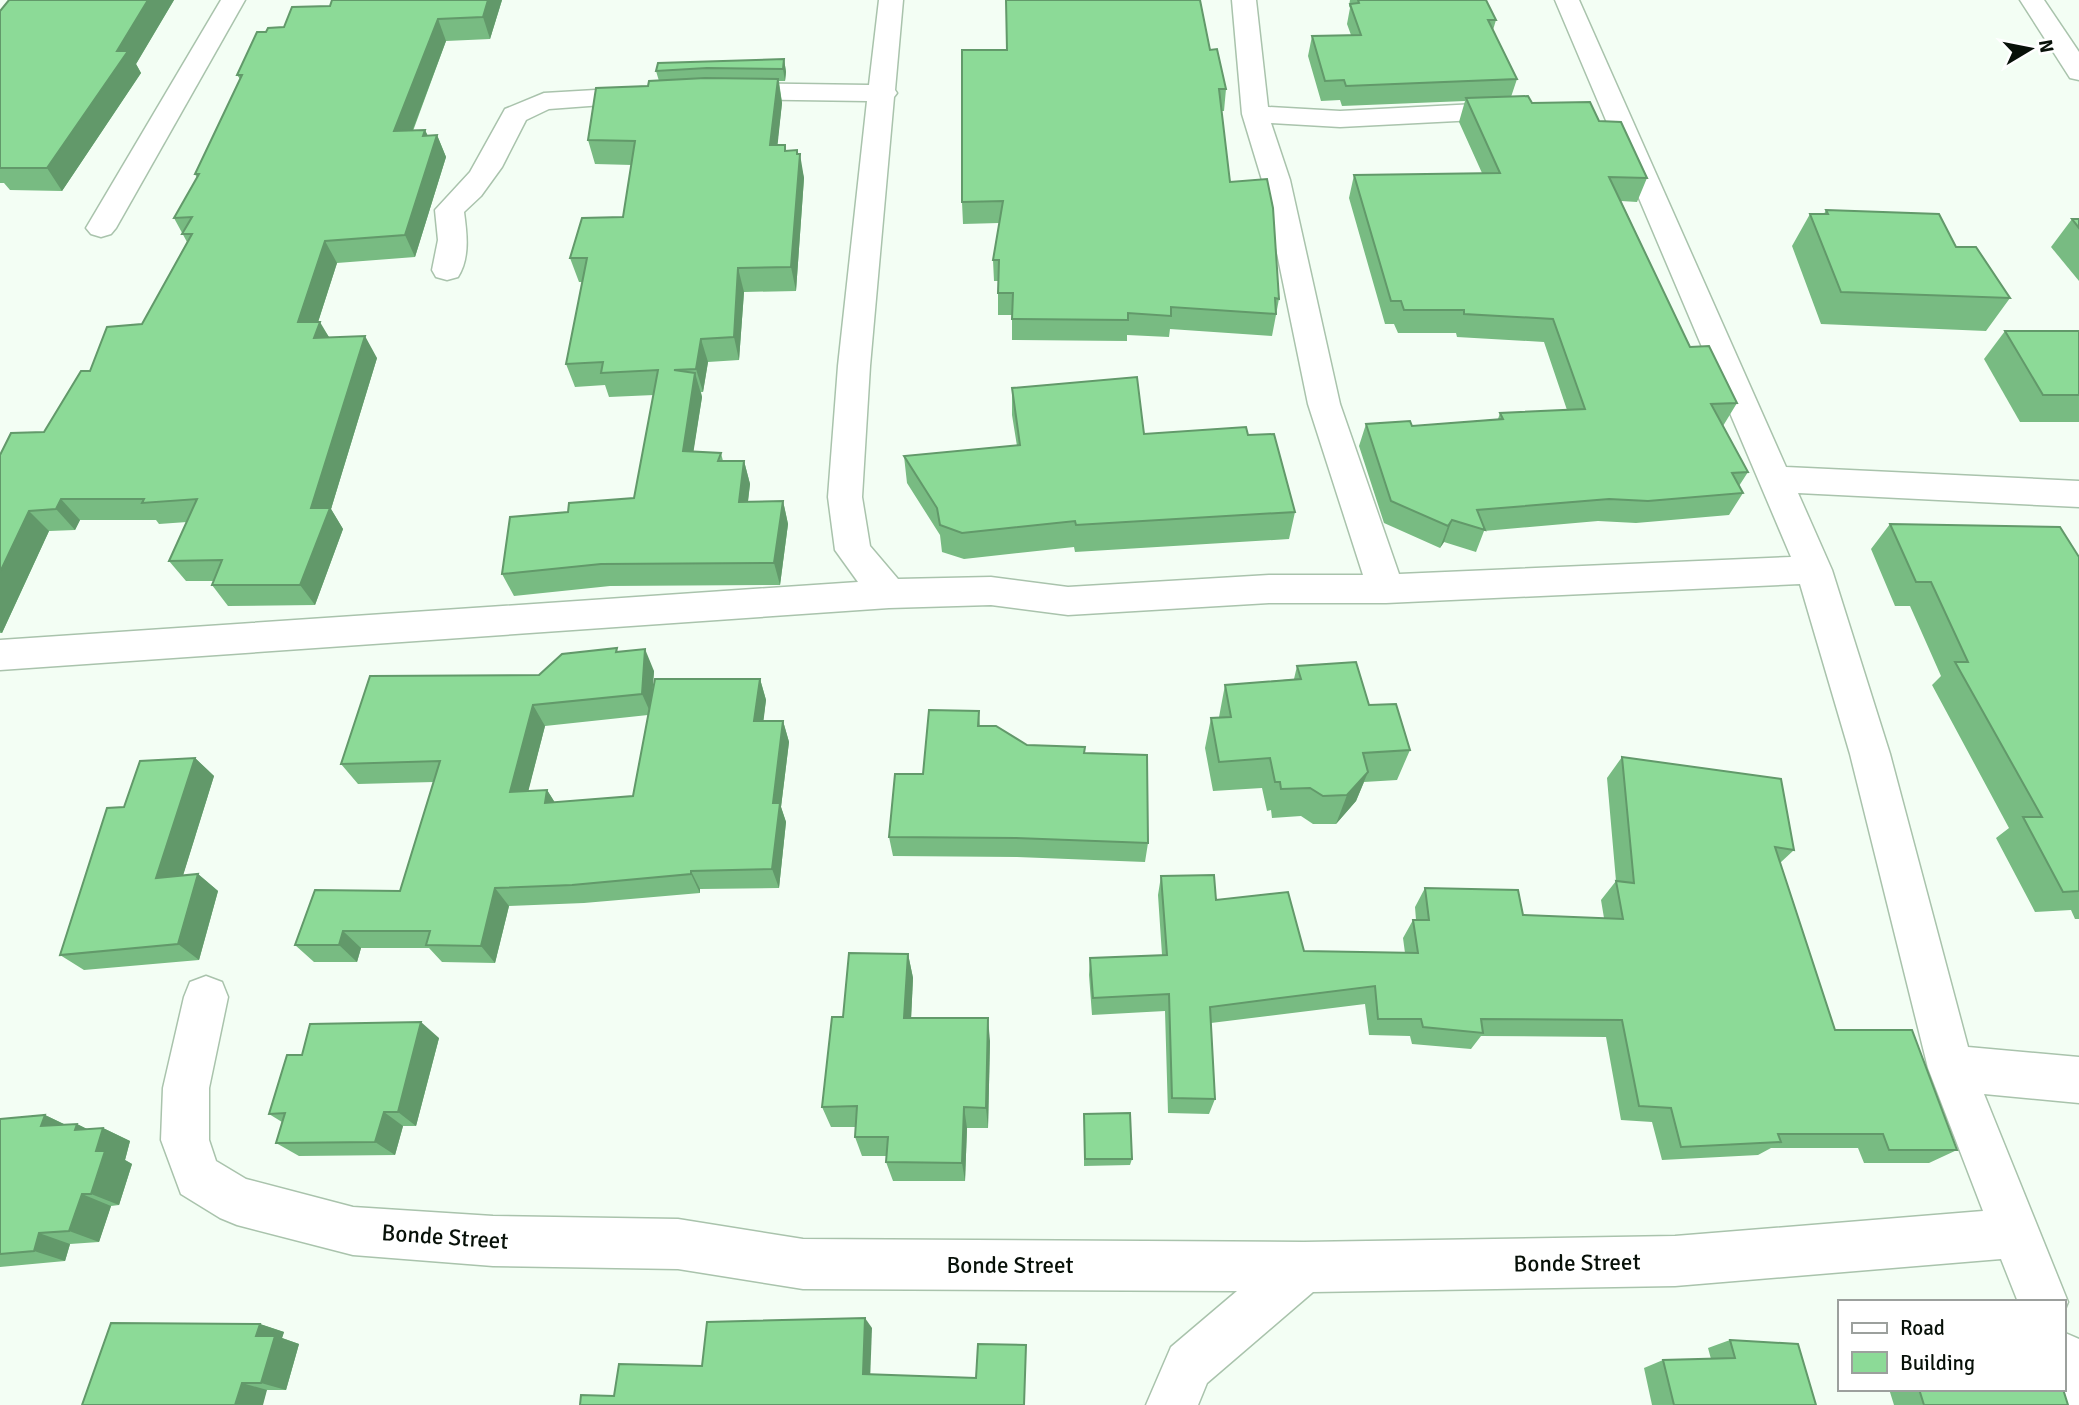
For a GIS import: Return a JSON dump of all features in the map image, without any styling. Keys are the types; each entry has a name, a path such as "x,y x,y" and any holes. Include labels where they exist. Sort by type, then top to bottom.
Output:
{"street":[{"path":"101,228 233,0"},
{"path":"889,594 852,550 845,497 854,366 884,93 891,0"},
{"path":"1244,0 1255,114 1276,180 1324,404 1386,589"},
{"path":"1567,0 1599,107 1814,570 1870,754 1951,1068 2042,1300"},
{"path":"2032,0 2075,60"},
{"path":"696,92 884,93"},
{"path":"447,270 453,240 449,210 469,194 493,162 514,115 544,101 668,94"},
{"path":"1255,114 1340,118 1428,112 1547,109"},
{"path":"1773,479 2079,494"},
{"path":"0,655 889,594 990,591 1068,601 1269,589 1386,589 1814,570"},
{"name":"Bonde Street","path":"206,997 186,1088 185,1140 198,1177 237,1201 353,1231 493,1241 678,1244 803,1264 1304,1267 1675,1262 2017,1233"},
{"path":"1951,1068 2079,1080"},
{"path":"1171,1405 1189,1365 1304,1267"},
{"path":"2065,1363 2079,1401"}],"building":[{"path":"9,0 148,0 117,51 128,51 47,168 0,168 0,11"},
{"path":"332,0 488,0 483,17 438,19 394,131 425,130 423,136 437,135 405,235 325,241 298,322 320,322 314,338 365,336 311,508 330,508 300,585 212,585 222,560 169,561 197,499 142,503 144,499 61,499 56,509 29,511 0,572 0,455 11,433 44,432 81,371 90,371 107,327 142,324 192,234 182,234 192,217 174,218 199,174 195,174 242,75 237,75 257,32 284,27 292,7 330,6"},
{"path":"1006,0 1200,0 1210,50 1217,49 1226,89 1219,89 1230,182 1267,179 1273,208 1279,299 1275,298 1276,314 1171,307 1171,316 1128,313 1128,320 1012,319 1013,293 998,293 999,260 993,260 1003,201 962,202 962,50 1007,50"},
{"path":"1358,0 1486,0 1496,20 1488,20 1517,79 1346,86 1344,80 1325,81 1312,36 1361,35 1350,4 1359,3"},
{"path":"784,59 783,69 707,68 656,71 658,63"},
{"path":"705,78 778,79 770,145 785,145 785,151 797,150 797,154 800,154 791,267 738,268 734,337 701,339 696,369 674,370 695,373 683,451 721,453 718,461 744,461 739,502 783,501 774,563 601,564 502,574 510,517 568,512 569,503 634,498 658,370 601,373 603,362 566,364 587,258 570,258 582,218 623,217 635,141 588,140 596,88 648,86 649,81"},
{"path":"1528,96 1532,103 1590,102 1599,121 1621,122 1647,178 1609,177 1690,347 1709,346 1737,403 1711,404 1748,472 1732,473 1743,493 1648,501 1609,499 1477,510 1485,530 1452,520 1448,526 1391,501 1366,424 1410,421 1412,426 1503,419 1500,413 1585,409 1553,319 1464,314 1464,310 1404,310 1401,301 1391,301 1354,175 1500,173 1466,98"},
{"path":"1826,210 1939,214 1956,247 1976,247 2010,298 1841,292 1810,214 1828,214"},
{"path":"2072,219 2079,219 2079,228"},
{"path":"2005,331 2079,331 2079,395 2043,395"},
{"path":"1137,377 1144,434 1246,427 1248,435 1274,434 1295,512 1076,525 1075,521 962,533 940,525 937,508 904,456 1020,445 1012,388"},
{"path":"1890,524 2060,527 2079,557 2079,891 2063,892 2023,817 2042,817 1955,662 1968,662 1931,582 1916,582"},
{"path":"617,648 616,652 645,649 642,694 533,705 510,792 547,790 545,803 633,796 655,679 760,679 754,721 783,721 773,803 780,803 772,869 691,871 691,874 572,885 495,888 481,946 426,945 430,931 343,931 339,945 295,945 315,890 400,891 440,761 341,764 370,676 539,675 562,654"},
{"path":"1356,662 1369,705 1396,704 1410,750 1363,753 1368,772 1347,795 1323,796 1310,788 1281,789 1280,782 1275,782 1270,758 1219,762 1211,718 1231,717 1225,685 1301,679 1297,666"},
{"path":"929,710 979,711 978,726 996,726 1027,745 1085,747 1084,753 1147,755 1148,843 889,837 895,774 923,774"},
{"path":"1622,757 1781,779 1794,850 1775,847 1835,1030 1912,1030 1957,1150 1889,1150 1883,1134 1778,1134 1781,1142 1681,1147 1671,1108 1639,1106 1622,1020 1481,1019 1483,1033 1423,1027 1421,1019 1378,1019 1375,986 1210,1007 1215,1099 1172,1098 1169,994 1093,998 1090,958 1167,955 1161,876 1214,875 1216,900 1288,892 1304,951 1418,953 1413,920 1429,920 1425,888 1518,890 1523,915 1623,919 1616,881 1634,883"},
{"path":"195,758 156,878 198,874 178,944 60,955 107,808 124,807 140,761"},
{"path":"849,953 908,954 904,1018 988,1018 986,1108 964,1107 962,1163 886,1162 888,1137 855,1137 857,1106 822,1107 832,1017 843,1017"},
{"path":"421,1022 398,1112 384,1112 375,1142 276,1143 285,1113 269,1114 287,1055 302,1055 310,1024"},
{"path":"1130,1113 1132,1159 1085,1159 1084,1114"},
{"path":"45,1115 41,1126 77,1124 75,1130 103,1128 96,1151 105,1151 91,1194 82,1194 69,1231 39,1233 34,1251 0,1254 0,1119"},
{"path":"865,1318 863,1374 976,1378 978,1344 1026,1345 1024,1405 580,1405 581,1395 614,1396 619,1364 702,1366 707,1322"},
{"path":"111,1323 260,1324 256,1336 275,1336 261,1383 242,1383 235,1405 82,1405"},
{"path":"1730,1340 1798,1344 1816,1405 1674,1405 1663,1360 1735,1358"},
{"path":"1920,1391 2064,1391 2068,1405 1924,1405"}]}
